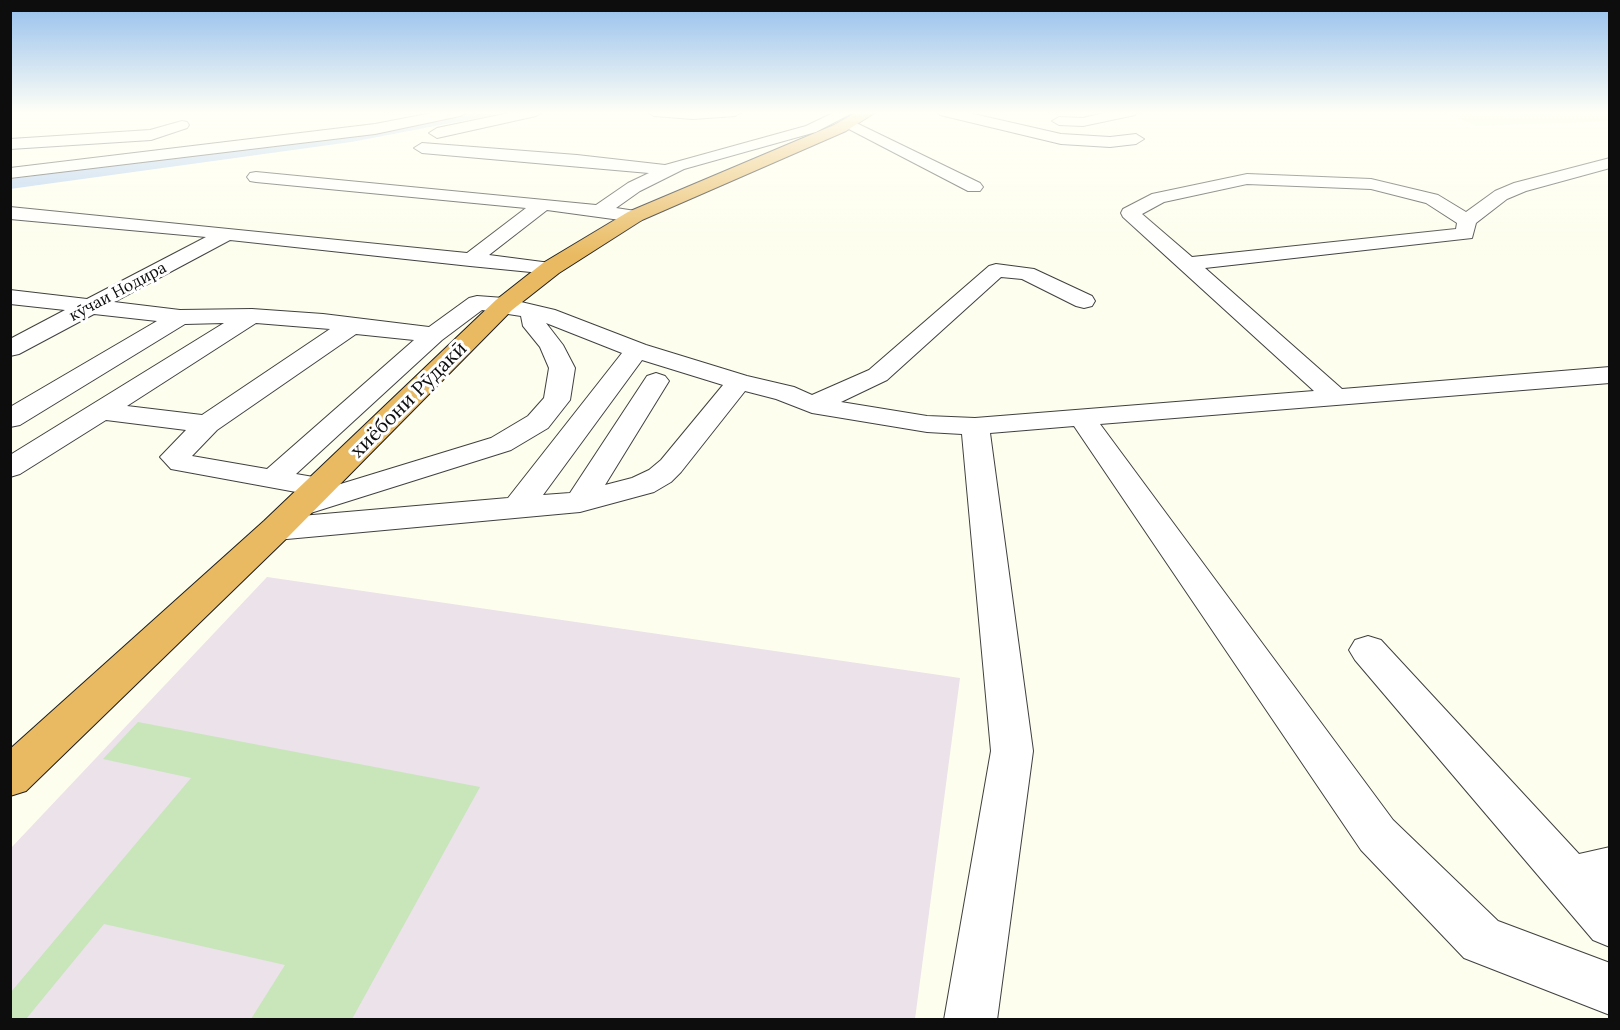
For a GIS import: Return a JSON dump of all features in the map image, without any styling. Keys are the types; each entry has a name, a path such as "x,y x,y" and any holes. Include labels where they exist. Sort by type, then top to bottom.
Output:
{"highway":[{"name":"хиёбони Рӯдакӣ","path":"18,761 276,530 504,306 551,268 635,216 758,160"}],"street":[{"path":"10,173 128,160"},
{"path":"39,187 129,160"},
{"path":"490,167 501,160"},
{"path":"569,160 666,170"},
{"path":"602,210 666,170 702,160"},
{"path":"923,160 974,187"},
{"path":"1188,264 1465,234 1467,221 1501,195 1520,187 1610,163"},
{"path":"256,177 452,194 602,210 635,216"},
{"path":"1336,397 1130,213 1158,198 1247,179 1371,184 1432,199 1467,221"},
{"path":"452,194 471,181"},
{"path":"470,260 543,204"},
{"path":"10,213 551,268"},
{"name":"кӯчаи Нодира","path":"10,349 226,234"},
{"path":"504,306 520,265"},
{"path":"812,405 878,375 996,270 1027,273 1084,301"},
{"path":"10,297 180,316 252,316 434,335"},
{"path":"298,508 501,444 538,422 557,400 562,368 551,345 535,326 504,306"},
{"path":"273,479 434,335 504,306 547,315 637,350 739,382 785,393 812,405 927,424 975,426 1610,375"},
{"path":"10,419 180,316"},
{"path":"10,468 252,316"},
{"path":"320,487 181,463 176,460 175,456 207,424 351,326"},
{"path":"519,506 637,350"},
{"path":"580,502 656,381"},
{"path":"276,530 580,502 643,485 660,476 677,459 739,382"},
{"path":"101,411 207,424"},
{"path":"1081,417 1377,836 1482,940 1610,989"},
{"path":"970,1020 1012,751 975,426"},
{"path":"1368,650 1590,874 1610,922"}],"shaded area":[{"path":"267,577 960,678 915,1019 11,1019 10,849"}],"green space":[{"path":"138,722 480,787 352,1019 251,1019 285,965 104,924 26,1019 11,1019 11,992 191,778 103,759"}],"waterway":[{"path":"10,184 187,160"}]}
